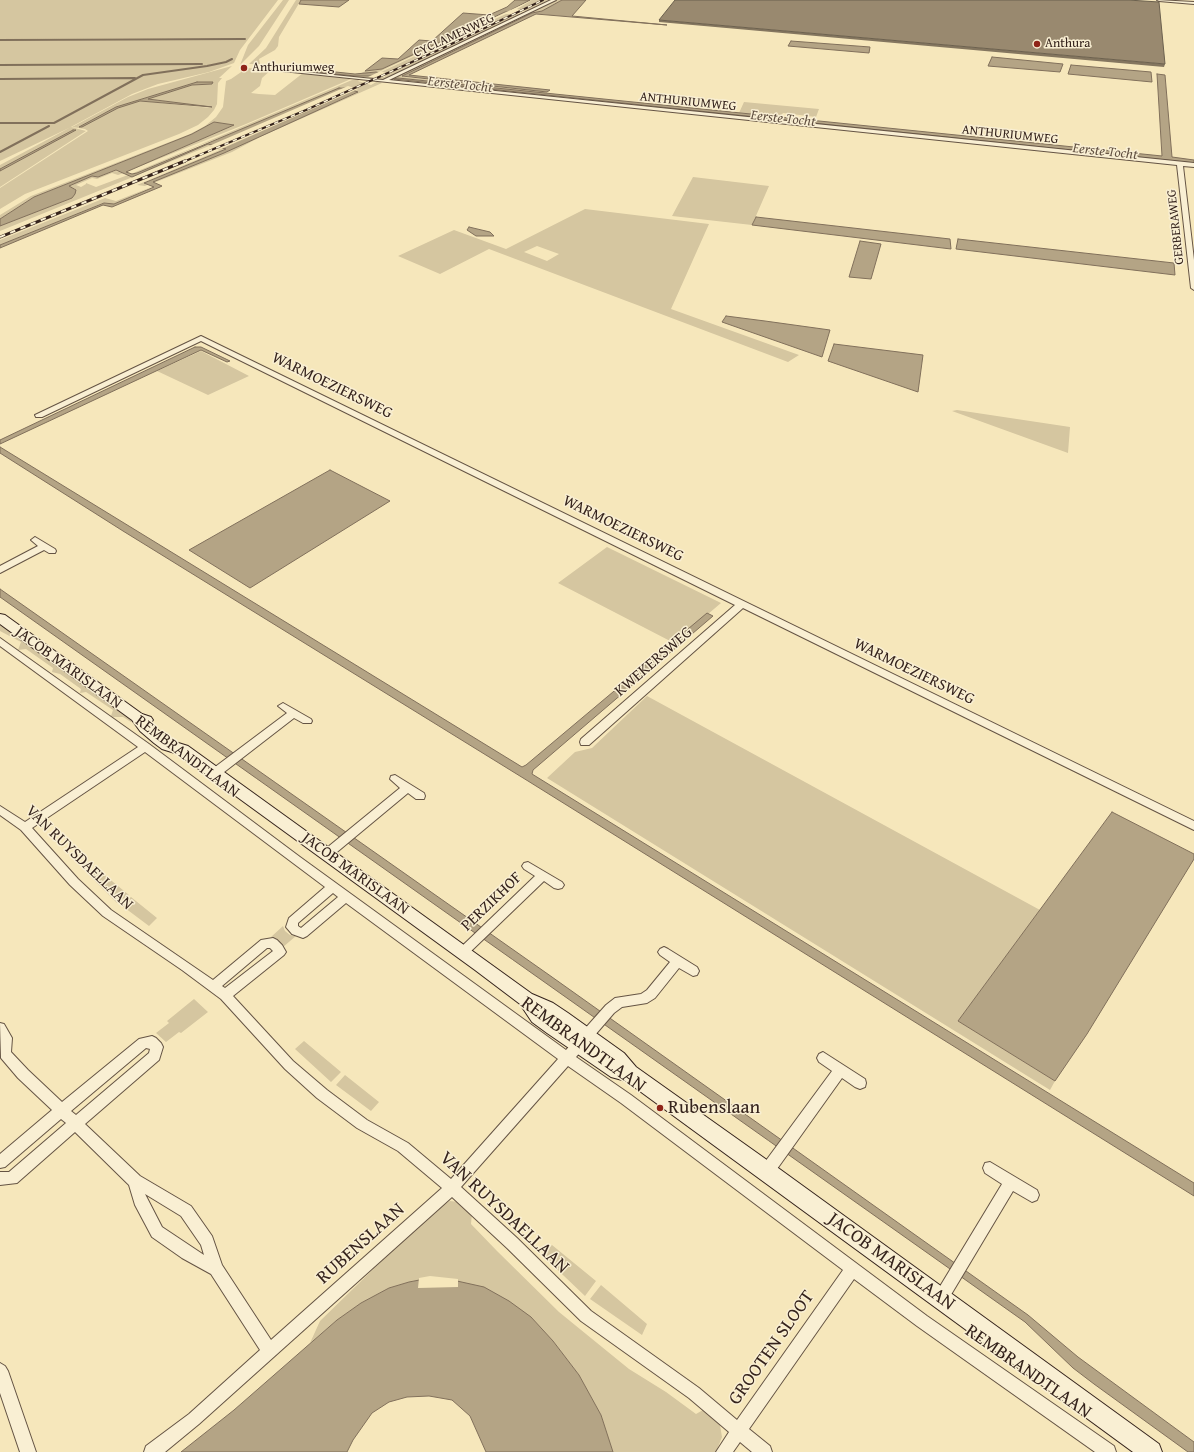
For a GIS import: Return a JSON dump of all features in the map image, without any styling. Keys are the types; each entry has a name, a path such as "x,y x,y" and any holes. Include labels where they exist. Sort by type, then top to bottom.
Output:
{"main road":[{"name":"JACOB MARISLAAN","path":"0,618 137,717 145,727 167,745 183,750 463,952 526,999 538,1017 582,1041 617,1071 630,1073 771,1166 941,1298 1151,1452"}],"street":[{"name":"CYCLAMENWEG","path":"384,81 554,0"},
{"path":"1159,0 1194,3"},
{"name":"ANTHURIUMWEG","path":"275,70 1194,165"},
{"name":"GERBERAWEG","path":"1180,164 1194,288"},
{"name":"WARMOEZIERSWEG","path":"39,415 201,338 1194,826"},
{"path":"35,540 52,551"},
{"path":"0,570 44,546"},
{"name":"KWEKERSWEG","path":"585,742 742,604"},
{"name":"REMBRANDTLAAN","path":"0,641 346,896 582,1041 626,1099 922,1321 1108,1452"},
{"path":"283,706 307,721"},
{"path":"215,773 294,713"},
{"path":"25,827 145,747"},
{"path":"394,779 420,796"},
{"path":"327,854 407,788"},
{"name":"VAN RUYSDAELLAAN","path":"0,810 25,827 74,882 107,913 186,966 225,996 289,1065 322,1094 362,1124 402,1147 452,1188 512,1243 586,1316 694,1393 764,1452"},
{"name":"PERZIKHOF","path":"528,866 558,885"},
{"name":"PERZIKHOF","path":"463,952 543,875"},
{"path":"333,887 293,922 292,927 296,931 303,933 346,896"},
{"path":"213,987 265,943 273,943 278,948 280,952 225,996"},
{"path":"664,952 693,971"},
{"name":"RUBENSLAAN","path":"152,1452 194,1419 452,1188 610,1009 619,1002 643,999 651,994 678,961"},
{"path":"0,1028 6,1038 2,1052 23,1074 135,1181 186,1211 207,1241 216,1269 270,1351"},
{"path":"0,1162 143,1043 152,1042 157,1047 155,1056 12,1178 0,1178"},
{"path":"823,1058 860,1083"},
{"path":"771,1166 841,1070"},
{"path":"990,1168 1032,1194"},
{"path":"135,1181 140,1200 157,1232 187,1253 216,1269"},
{"path":"941,1298 1011,1182"},
{"name":"GROOTEN SLOOT","path":"724,1452 853,1268"},
{"path":"0,1371 4,1394 28,1452"}],"shaded area":[{"path":"0,0 278,0 240,50 234,63 209,72 158,84 132,94 69,128 0,161 0,40 243,38 0,39"},
{"path":"283,0 289,0 259,46 240,65 248,45"},
{"path":"296,0 301,0 279,37 278,46 275,50 259,59 260,64 249,64 266,48"},
{"path":"530,0 562,0 542,11 532,13 404,75 403,77 547,92 544,93 398,78 395,80 539,96 351,76 381,76 376,72 360,74 365,71 382,69 505,12 524,12 511,10"},
{"path":"232,66 219,78 222,78 218,83 217,104 214,110 198,125 179,134 25,194 0,209 0,188 88,131 85,129 72,127 128,97 148,89","holes":["197,82 211,82 212,84 192,85 148,99 212,107 211,108 140,101 115,109 79,127 116,107"]},
{"path":"247,68 271,70 262,78 260,86 251,93 259,94 275,95 303,73 351,79 246,124 126,172 234,125 214,122 192,134 34,197 0,219 0,215 31,196 190,134 205,126 216,117 223,107 226,81"},
{"path":"361,79 358,81 371,85 378,81 382,83 260,137 232,152 156,182 152,182 224,153 357,93 342,87 339,88 239,131 200,145 137,173 131,174 352,80"},
{"path":"744,102 819,109 816,117 783,113 780,117 739,113"},
{"path":"71,127 86,131 0,187 0,171 75,130 0,169 0,165"},
{"path":"208,144 226,149 145,182 149,184 145,186 137,185 220,150 209,146 0,231 0,226 72,198 75,189 69,186 92,176 98,177 115,171 124,173 118,175 112,173 97,179 92,178 76,185 81,187 86,183 96,187 128,175 132,177"},
{"path":"693,177 769,186 752,225 672,216"},
{"path":"154,186 114,204 103,203 0,245 0,240 105,198 116,201"},
{"path":"585,209 709,224 671,309 799,355 788,362 489,249 440,274 398,256 454,230 506,249","holes":["537,246 559,254 547,261 524,252"]},
{"path":"201,351 249,376 208,395 157,371"},
{"path":"957,410 1070,427 1068,453 952,411"},
{"path":"607,547 721,603 674,643 558,583"},
{"path":"0,625 132,721 131,722 123,717 111,716 113,710 86,692 80,693 81,689 60,674 52,672 53,668 26,649 18,650 21,642 0,631"},
{"path":"647,696 1040,910 958,1021 1055,1081 1050,1090 547,778 575,752 592,748"},
{"path":"96,868 129,895 117,903 87,873"},
{"path":"131,897 157,918 149,926 121,905"},
{"path":"283,926 285,931 290,935 296,936 283,947 276,938 271,937"},
{"path":"194,999 208,1012 181,1033 179,1032 166,1042 156,1033 169,1023 167,1021"},
{"path":"304,1041 341,1072 331,1082 295,1049"},
{"path":"345,1075 379,1102 371,1111 336,1085"},
{"path":"450,1201 459,1202 472,1213 471,1224 559,1312 629,1369 666,1392 696,1414 703,1410 720,1425 722,1437 716,1452 613,1452 601,1415 579,1375 553,1341 531,1317 430,1278 389,1288 361,1303 337,1320 310,1343 320,1321 430,1214"},
{"path":"552,1245 596,1281 585,1296 542,1255"},
{"path":"601,1285 647,1324 642,1335 590,1299"}],"water":[{"path":"301,0 349,0 339,7 299,4"},
{"path":"515,0 530,0 511,10 524,12 505,12 382,69 365,71 382,58 398,59 419,40 432,41 463,13 489,15 507,7"},
{"path":"562,0 586,0 572,16 667,25 536,14 409,75 550,90 547,92 402,76 532,13 542,11"},
{"path":"791,41 870,47 869,53 788,46"},
{"path":"992,57 1063,64 1060,72 988,66"},
{"path":"1071,65 1151,72 1152,82 1068,74"},
{"path":"297,68 355,74 376,72 384,74 381,76 355,76 295,70"},
{"name":"Eerste Tocht","path":"1157,74 1165,75 1172,157 1194,160 1194,163 394,79 398,78 1162,156"},
{"path":"197,82 213,82 212,84 192,85 148,99 212,107 140,101 118,108 82,127 79,127 116,107"},
{"path":"339,88 346,88 358,92 224,153 153,182 162,186 160,187 112,207 103,205 0,248 0,245 104,203 114,204 154,187 144,183 226,149 208,144 132,177 116,170 98,177 92,176 69,186 76,190 72,198 0,226 0,219 34,197 192,134 214,122 234,125 126,172 132,174 137,173"},
{"path":"73,130 76,130 0,171 0,169"},
{"path":"756,217 950,239 951,249 752,225"},
{"path":"469,227 490,232 494,236 476,236 467,230"},
{"path":"958,239 1174,263 1175,275 956,249"},
{"path":"860,241 881,244 871,279 849,277"},
{"path":"726,316 830,330 822,357 722,322"},
{"path":"834,344 923,355 918,392 828,361"},
{"path":"195,347 201,347 230,361 227,362 201,350 0,444 0,440"},
{"path":"0,447 522,767 707,613 713,616 533,770 532,774 1194,1183 1194,1196 528,781 123,531 0,453"},
{"path":"330,470 390,501 250,588 189,550"},
{"path":"0,589 552,977 1028,1315 1078,1357 1194,1442 1194,1452 1188,1452 1073,1368 1025,1322 0,597"},
{"path":"1112,812 1194,854 1194,859 1087,1034 1055,1081 958,1021"},
{"path":"430,1278 457,1281 484,1287 509,1301 531,1317 553,1341 579,1375 601,1415 613,1452 486,1452 470,1416 452,1400 429,1396 407,1397 389,1402 372,1413 353,1440 347,1452 181,1452 234,1410 337,1320 361,1303 389,1288"}],"pier":[{"path":"532,0 517,9 526,11 519,14 506,14 381,71 386,73 385,77 368,77"},
{"path":"348,86 358,89 221,149 209,146"},
{"path":"430,1276 458,1279 458,1287 418,1288 419,1278"}],"building":[{"name":"Anthura","path":"675,0 1128,0 1159,2 1165,64 659,20"}],"waterway":[{"path":"0,40 245,39"},
{"path":"0,123 54,123 143,75 207,66 226,62 232,59"},
{"path":"0,65 202,64"},
{"path":"0,79 135,78"},
{"path":"0,152 49,126"}],"railway":[{"path":"183,162 306,110 443,48 543,0"},
{"path":"0,237 185,161"}],"place":[{"name":"Anthura","path":"1037,44"},
{"name":"Anthuriumweg","path":"244,68"},
{"name":"Rubenslaan","path":"660,1108"}]}
